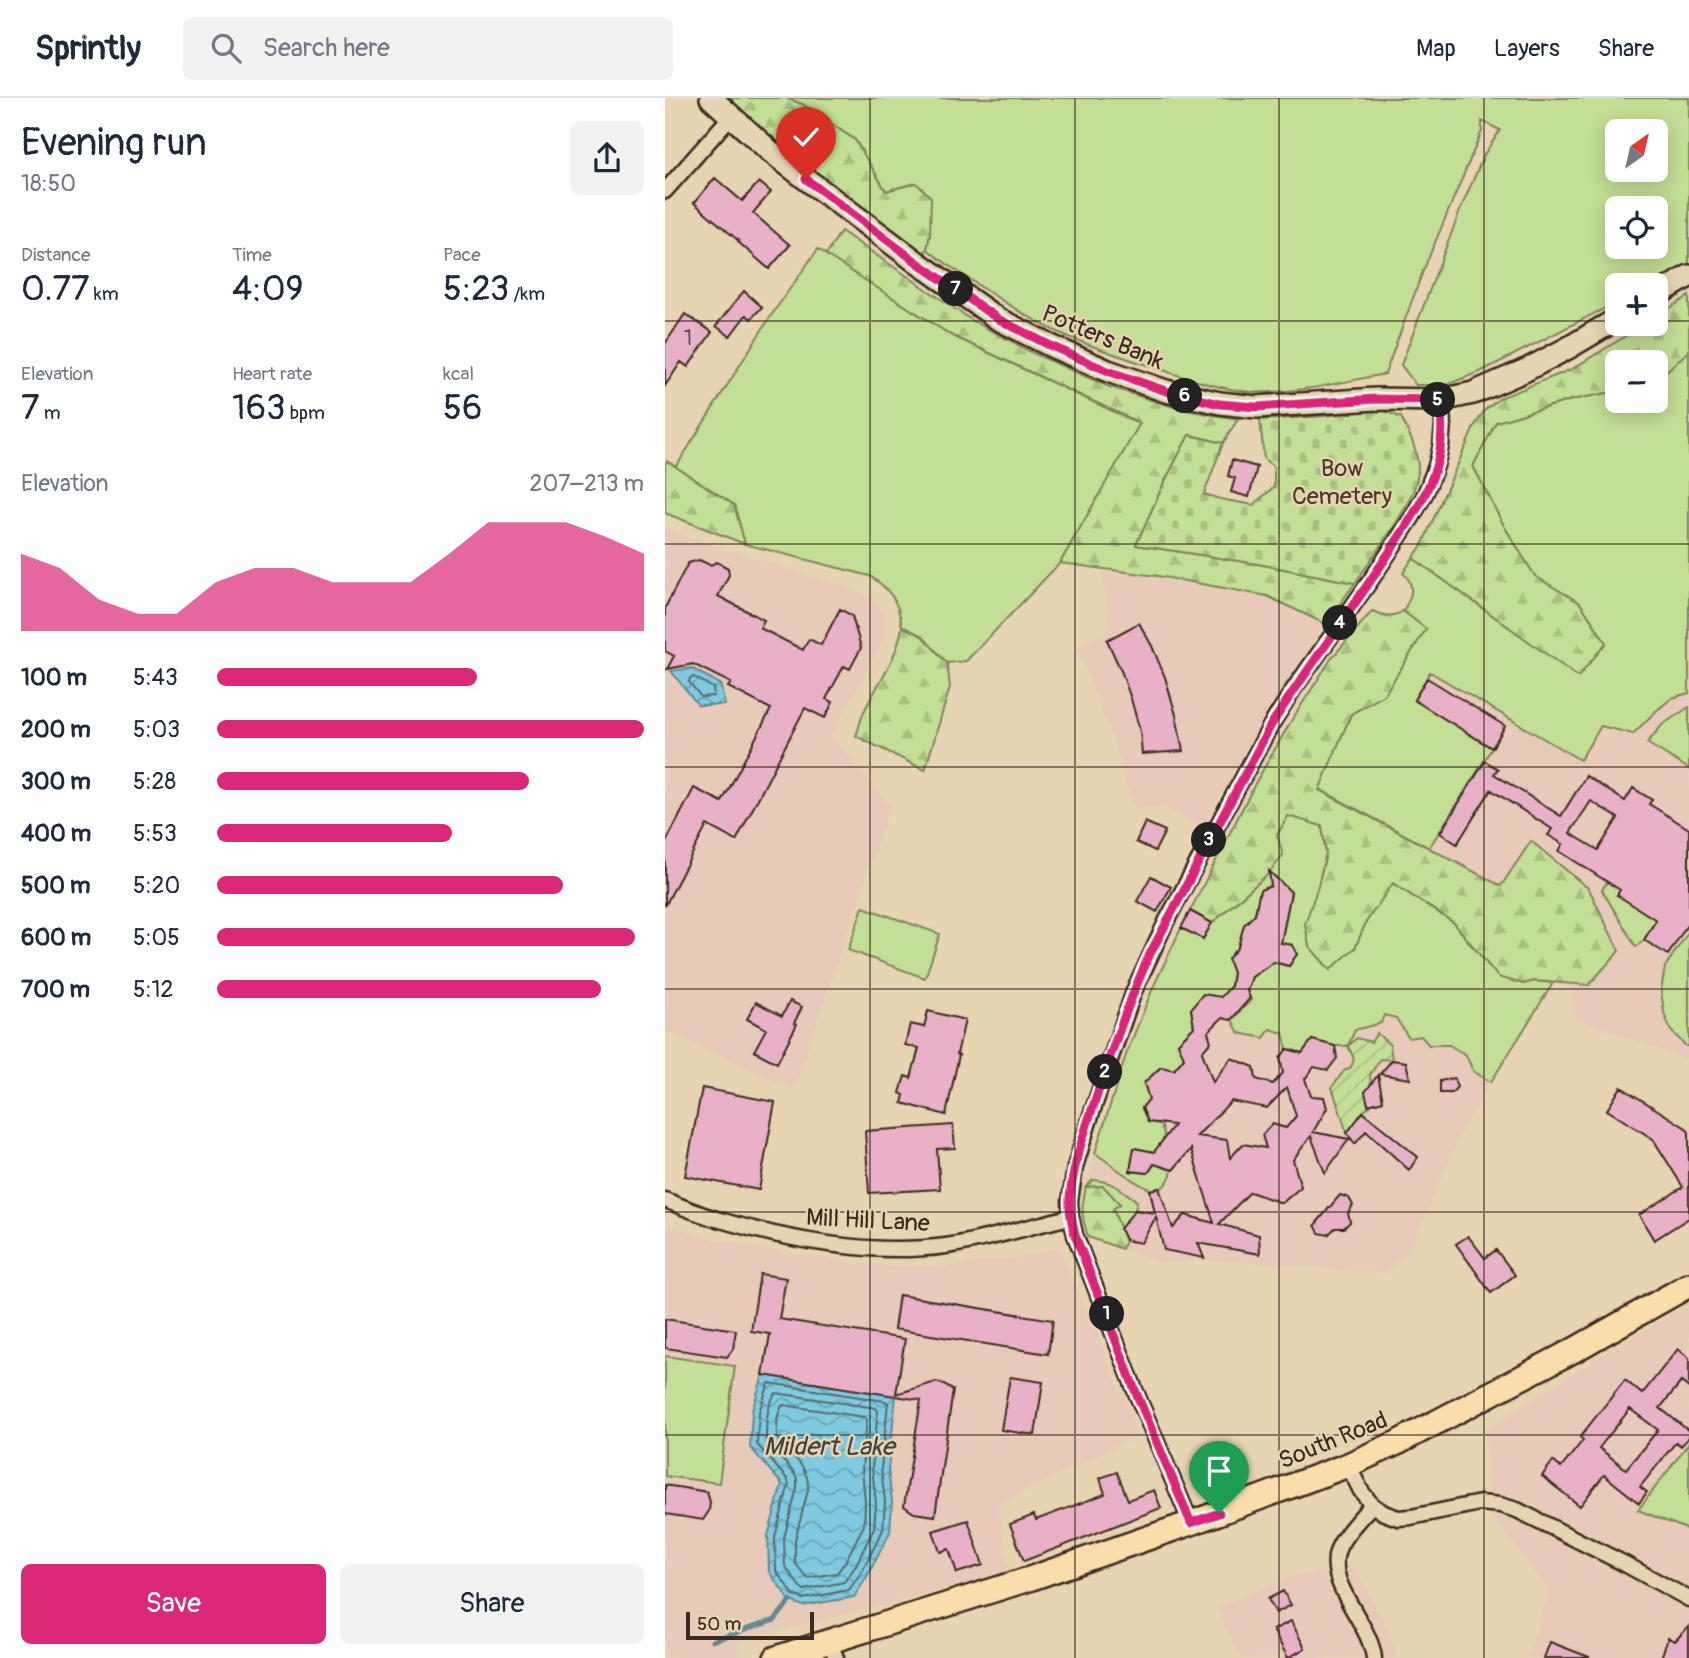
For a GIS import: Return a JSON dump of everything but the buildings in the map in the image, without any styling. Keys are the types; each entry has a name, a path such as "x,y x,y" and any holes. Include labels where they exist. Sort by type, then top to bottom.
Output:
{"main road":[{"name":"South Road","path":"776,1658 833,1649 1347,1465 1397,1443 1564,1356 1689,1285"}],"street":[{"name":"Potters Bank","path":"711,98 771,152 918,263 998,319 1108,371 1166,391 1220,404 1256,407 1376,399 1441,400 1473,394 1569,348 1605,326"},
{"path":"665,191 731,116"},
{"path":"1668,288 1689,276"},
{"path":"1191,1523 1083,1258 1071,1217 1072,1186 1088,1123 1133,991 1150,954 1271,725 1371,580 1426,492 1441,446 1441,400"},
{"name":"Mill Hill Lane","path":"665,1199 717,1220 789,1238 853,1247 902,1249 946,1246 1071,1217"},
{"path":"1347,1465 1361,1491 1372,1505 1384,1513 1398,1518 1481,1503 1500,1505 1517,1510 1689,1599"},
{"path":"1372,1505 1339,1545 1335,1566 1343,1594 1369,1637 1374,1658"}],"shaded area":[{"path":"665,529 857,591 871,597 883,613 885,636 831,736 890,805 794,1089 665,1030"},
{"path":"1413,558 1499,621 1689,616 1689,1060 1576,1018 1565,963 1464,1126 1410,1250 1385,1273 1222,1260 1161,1262 1089,1237 1082,1207 1104,1125 1126,1055 1181,928 1257,780 1331,659 1372,611 1384,616 1396,616 1412,598 1412,586 1403,573"},
{"path":"1103,570 1164,577 1267,596 1325,624 1250,740 1202,828 1164,806 1134,808 1118,752 1078,648 1109,630"},
{"path":"665,1225 717,1241 893,1267 945,1267 1015,1259 1059,1248 1139,1435 997,1504 1009,1573 736,1643 742,1658 665,1658"},
{"path":"1689,1304 1689,1658 1528,1658 1550,1591 1490,1513 1486,1430 1596,1358"},
{"path":"1355,1568 1387,1628 1397,1658 1241,1658 1217,1608 1293,1576"}],"green space":[{"path":"711,98 786,98 802,104 855,140 886,191 916,183 931,197 927,249 918,263"},
{"path":"786,98 1689,98 1689,264 1668,275 1605,273 1605,308 1482,371 1446,385 1416,385 1401,365 1461,208 1484,155 1500,130 1482,121 1482,131 1423,271 1385,374 1285,391 1252,392 1228,389 1105,351 1048,328 962,275 927,249 930,233 916,183 886,191 855,140 802,104"},
{"path":"841,231 973,321 1035,354 1107,386 1180,409 1238,419 1223,443 1189,435 1136,545 1258,564 1355,583 1325,624 1267,596 1164,577 1060,563 1140,423 951,335 826,255"},
{"path":"818,249 951,335 1140,424 1060,563 966,661 947,663 922,636 902,626 892,597 870,576 745,544 734,505 676,467 770,317"},
{"path":"1689,296 1689,351 1668,369 1668,350 1605,350 1605,393 1571,400 1496,422 1473,466 1504,526 1535,576 1580,603 1606,643 1578,677 1413,558 1422,545 1475,425 1485,410 1500,398 1572,369 1626,336 1668,336 1668,309"},
{"path":"1689,351 1689,693 1672,698 1633,734 1601,726 1580,760 1430,672 1414,700 1492,748 1429,848 1319,789 1351,714 1384,695 1426,629 1403,611 1409,601 1411,587 1403,573 1413,558 1578,676 1606,643 1580,603 1535,577 1504,526 1473,466 1496,422 1571,400 1605,393 1605,413 1668,413 1668,369"},
{"name":"Bow Cemetery","path":"1379,409 1401,417 1415,448 1418,469 1411,496 1403,511 1355,583 1258,564 1136,545 1189,435 1223,443 1204,494 1253,505 1274,487 1274,467 1264,459 1260,420"},
{"path":"667,461 734,505 745,544 665,513"},
{"path":"1372,611 1388,616 1403,611 1426,629 1384,695 1351,714 1319,790 1501,886 1531,841 1589,889 1619,951 1589,985 1534,981 1523,984 1498,977 1454,923 1393,883 1366,922 1355,948 1330,970 1309,946 1305,924 1326,854 1322,826 1288,816 1277,835 1283,855 1269,873 1212,923 1190,911 1257,780 1293,718 1331,659"},
{"path":"902,626 922,636 947,663 950,687 925,770 856,736 863,714 896,650"},
{"path":"1689,707 1689,769 1647,743 1662,725"},
{"path":"1288,815 1322,826 1326,854 1318,886 1355,948 1366,922 1392,883 1454,923 1472,946 1523,984 1534,981 1553,983 1491,1082 1473,1071 1466,1055 1449,1045 1429,1045 1421,1036 1409,1038 1396,1018 1384,1015 1381,1023 1355,1030 1348,1046 1312,1041 1302,1053 1287,1049 1283,1033 1270,1029 1264,1038 1239,1033 1232,1020 1251,1000 1247,991 1252,977 1265,968 1263,960 1289,966 1297,954 1292,945 1281,943 1291,892 1271,886 1260,890 1255,914 1244,925 1238,947 1229,959 1233,973 1229,998 1191,1009 1194,1027 1178,1043 1184,1058 1174,1070 1160,1067 1145,1083 1149,1099 1142,1108 1148,1122 1161,1124 1165,1138 1154,1152 1134,1148 1130,1171 1148,1173 1158,1160 1163,1167 1172,1170 1164,1186 1155,1190 1149,1189 1095,1153 1126,1055 1181,928 1203,939 1212,923 1269,873 1277,835"},
{"path":"1621,859 1634,868 1617,895 1674,893 1644,940 1636,947 1602,890"},
{"path":"863,907 940,934 925,978 848,950"},
{"path":"1689,931 1689,1046 1686,1046 1671,1031 1664,1013 1661,991 1665,967"},
{"path":"1377,1033 1390,1045 1392,1060 1380,1059 1370,1075 1373,1103 1347,1133 1332,1087 1344,1071 1351,1067 1354,1059 1348,1046 1357,1038 1371,1042"},
{"path":"1093,1180 1111,1184 1137,1201 1135,1210 1120,1229 1113,1209 1120,1204 1103,1186 1086,1187"},
{"path":"1103,1186 1120,1204 1113,1209 1125,1240 1122,1249 1088,1237 1083,1212 1086,1187"},
{"path":"665,1356 735,1366 719,1483 665,1476"},
{"path":"1689,1443 1689,1530 1638,1510"}],"water":[{"path":"691,668 720,684 725,705 698,705 671,671"},
{"name":"Mildert Lake","path":"763,1375 896,1396 888,1469 892,1502 890,1532 854,1597 803,1606 790,1601 769,1572 768,1536 782,1484 750,1447 752,1411"}],"waterway":[{"path":"712,1641 775,1620 790,1601"}],"route":[{"path":"806,179 998,319 1108,371 1166,391 1220,404 1256,407 1376,399 1441,400 1441,446 1426,492 1371,580 1271,725 1167,920 1133,991 1075,1167 1070,1200 1075,1235 1135,1390 1191,1523 1219,1513"}]}
